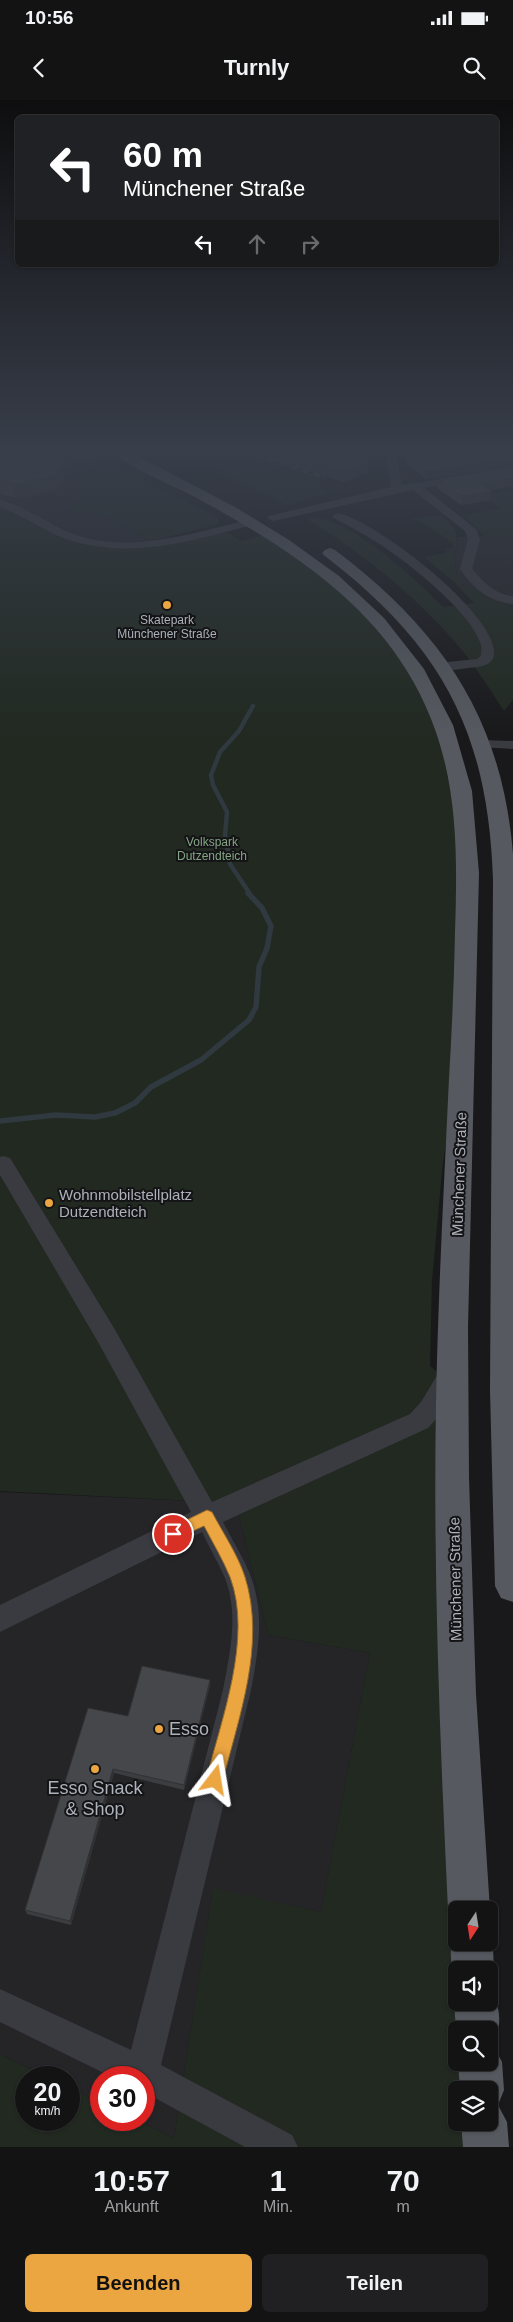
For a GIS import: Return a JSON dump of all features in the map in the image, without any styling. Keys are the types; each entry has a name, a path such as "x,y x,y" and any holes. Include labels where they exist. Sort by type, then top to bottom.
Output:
{"main road":[{"name":"Münchener Straße","path":"292,546 354,596 383,626 403,652 434,704 449,742 463,799 468,873 453,1368 452,1477 456,1627 469,1901"},
{"path":"319,546 370,585 400,614 443,666 465,705 482,744 492,779 499,817 504,886 505,1369 513,1586"},
{"path":"310,560 320,557 338,559"},
{"path":"449,742 482,744"},
{"path":"485,2131 486,2147"}],"street":[{"path":"391,546 448,592 487,638 491,651 488,658 480,663 443,666"},
{"path":"471,546 466,568 490,595 504,600 513,600"},
{"path":"482,744 513,745"},
{"path":"3,1163 106,1336 207,1517 238,1577 245,1607 246,1641 237,1690 144,2066"},
{"path":"0,1619 207,1517 418,1421 430,1409 453,1368"},
{"path":"0,2005 127,2066"},
{"path":"155,2080 280,2147"}],"shaded area":[{"path":"87,546 113,546 102,548"},
{"path":"457,546 513,546 513,607 493,601 458,582 455,559"},
{"path":"0,1492 213,1502 239,1516 268,1635 370,1653 321,1912 213,1889 174,2138 155,2129 155,2066 90,2066 90,2098 80,2092 80,2066 25,2066 0,2054"}],"green space":[{"name":"Volkspark Dutzendteich","path":"0,546 87,546 102,548 130,548 145,546 280,546 311,565 372,621 406,666 439,733 458,827 450,1111 442,1172 432,1281 430,1366 441,1375 451,1901 448,1901 448,1951 454,1951 455,1961 448,1961 448,2011 456,2011 456,2021 448,2021 448,2071 463,2071 463,2081 448,2081 448,2131 467,2131 468,2147 0,2147 0,2054 25,2066 15,2066 15,2131 80,2131 80,2092 90,2098 90,2131 155,2131 155,2129 174,2138 213,1888 321,1912 370,1653 268,1635 239,1516 213,1502 0,1491"},
{"path":"347,546 373,546 416,581 443,607 474,603 454,582 424,557 448,552 444,549 453,548 453,546 456,546 455,566 458,582 493,601 513,607 513,700 504,711 462,650 439,624 405,591"}],"building":[{"path":"142,1666 210,1680 184,1785 113,1769 70,1921 25,1910 88,1708 128,1716"}],"waterway":[{"path":"250,894 230,864 225,835 227,812 213,785 211,775 220,752 239,731 253,706"},
{"path":"0,1121 56,1115 95,1117 115,1113 135,1103 151,1087 201,1060 249,1020 256,1007 259,967 267,948 271,926 262,908 248,893"}],"place":[{"name":"Skatepark Münchener Straße","path":"167,605"},
{"name":"Wohnmobilstellplatz Dutzendteich","path":"49,1203"},
{"name":"Esso","path":"159,1729"},
{"name":"Esso Snack & Shop","path":"95,1769"}],"route":[{"path":"173,1534 207,1517 238,1577 245,1607 246,1641 237,1690 215,1780"}]}
